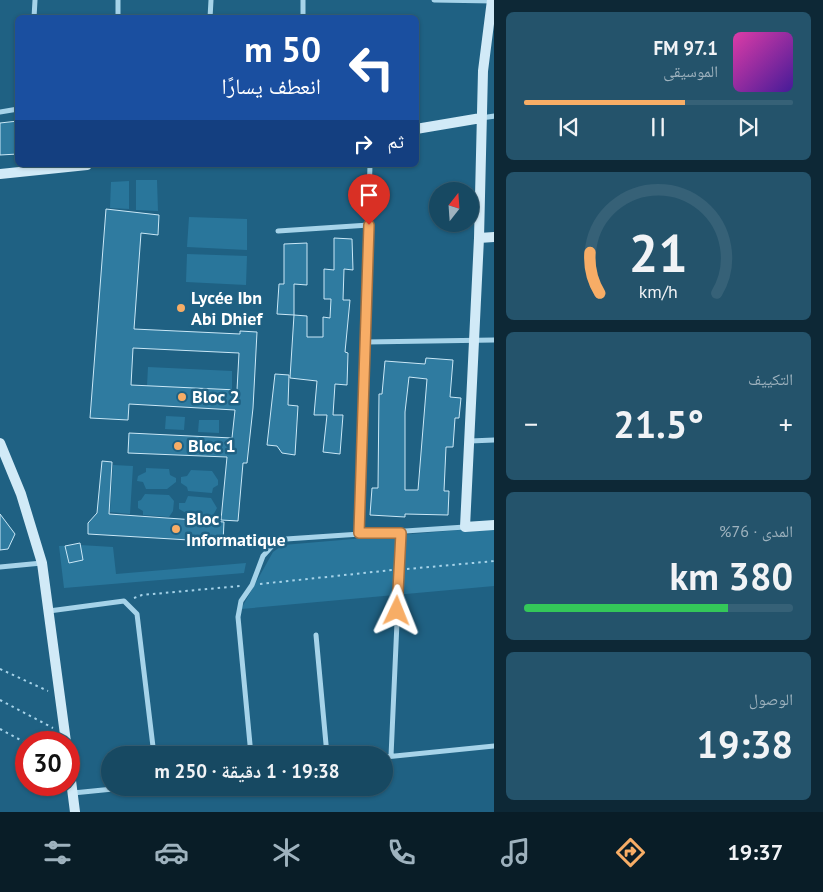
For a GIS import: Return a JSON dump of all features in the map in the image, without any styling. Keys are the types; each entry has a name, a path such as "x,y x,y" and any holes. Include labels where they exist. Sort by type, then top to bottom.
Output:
{"street":[{"path":"34,15 35,0"},
{"path":"118,0 118,15"},
{"path":"210,0 210,15"},
{"path":"303,0 303,15"},
{"path":"434,0 492,0 483,71 479,238 470,441 464,527"},
{"path":"0,112 15,110"},
{"path":"419,128 494,116"},
{"path":"0,174 35,167"},
{"path":"359,533 370,167"},
{"path":"278,231 369,225"},
{"path":"479,238 494,237"},
{"path":"366,342 474,342 494,340"},
{"path":"470,441 494,440"},
{"path":"0,443 4,461 33,528 42,563 64,731"},
{"path":"250,746 238,617 241,601 252,585 263,556 272,546 286,539 359,533 401,533 494,525"},
{"path":"389,746 401,533"},
{"path":"0,567 42,563"},
{"path":"49,611 124,601 137,614 153,746"},
{"path":"316,635 326,746"},
{"path":"393,756 494,746"},
{"path":"80,793 101,791"},
{"path":"73,796 75,812"}],"path":[{"path":"124,601 142,595 494,561"},
{"path":"0,669 59,696"},
{"path":"0,700 53,731"},
{"path":"0,729 15,737"}],"shaded area":[{"path":"136,180 157,180 158,211 136,210"},
{"path":"129,181 129,209 110,208 111,182"},
{"path":"189,217 247,219 247,250 187,247"},
{"path":"187,254 247,256 246,285 186,282"},
{"path":"148,367 232,371 232,390 147,386"},
{"path":"166,416 185,417 184,430 165,429"},
{"path":"199,420 219,420 219,433 198,432"},
{"path":"113,465 133,466 130,514 110,512"},
{"path":"146,468 169,469 170,475 176,478 176,482 167,489 146,489 143,482 137,481 138,476 146,472"},
{"path":"191,470 212,471 218,480 218,485 213,488 212,493 188,491 187,487 181,483 181,477 187,476"},
{"path":"145,494 169,495 174,501 173,511 169,517 143,515 143,511 138,508 138,501"},
{"path":"188,496 211,498 217,508 211,519 187,518 186,513 179,509 179,503 185,503"},
{"path":"494,527 494,586 241,609 273,552 283,545"},
{"path":"59,546 113,547 116,574 246,563 244,573 64,588"}],"building":[{"path":"15,121 15,154 0,155 0,123"},
{"path":"106,209 159,215 158,235 141,233 134,329 240,334 240,331 257,332 253,408 247,463 243,463 238,521 221,520 227,457 128,453 129,433 232,438 235,410 129,404 128,420 90,418","holes":["133,348 239,353 237,390 131,385"]},
{"path":"334,238 352,239 353,270 344,269 343,300 350,300 345,352 348,353 347,385 335,384 333,415 343,415 340,454 323,452 327,415 314,415 317,381 290,378 294,315 307,316 307,337 323,337 323,317 330,318 331,299 324,299 324,269 334,270"},
{"path":"307,243 307,285 294,284 294,315 277,314 279,284 284,284 284,244"},
{"path":"426,358 453,360 450,397 461,398 459,418 455,418 453,447 446,447 444,491 449,491 448,515 405,514 405,517 370,515 372,488 378,488 379,394 382,394 385,361 425,364","holes":["409,377 427,379 418,490 405,490 405,412"]},
{"path":"275,374 289,375 288,405 298,406 295,455 282,453 277,446 267,445"},
{"path":"102,461 112,462 109,514 224,522 223,542 88,534 88,523 97,513"},
{"path":"0,514 15,534 8,549 0,550"},
{"path":"80,543 83,560 69,563 65,546"}],"place":[{"name":"Lycée Ibn Abi Dhief","path":"181,308"},
{"name":"Bloc 2","path":"182,397"},
{"name":"Bloc 1","path":"178,446"},
{"name":"Bloc Informatique","path":"176,529"}],"route":[{"path":"369,225 359,533 401,533 397,611"}]}
